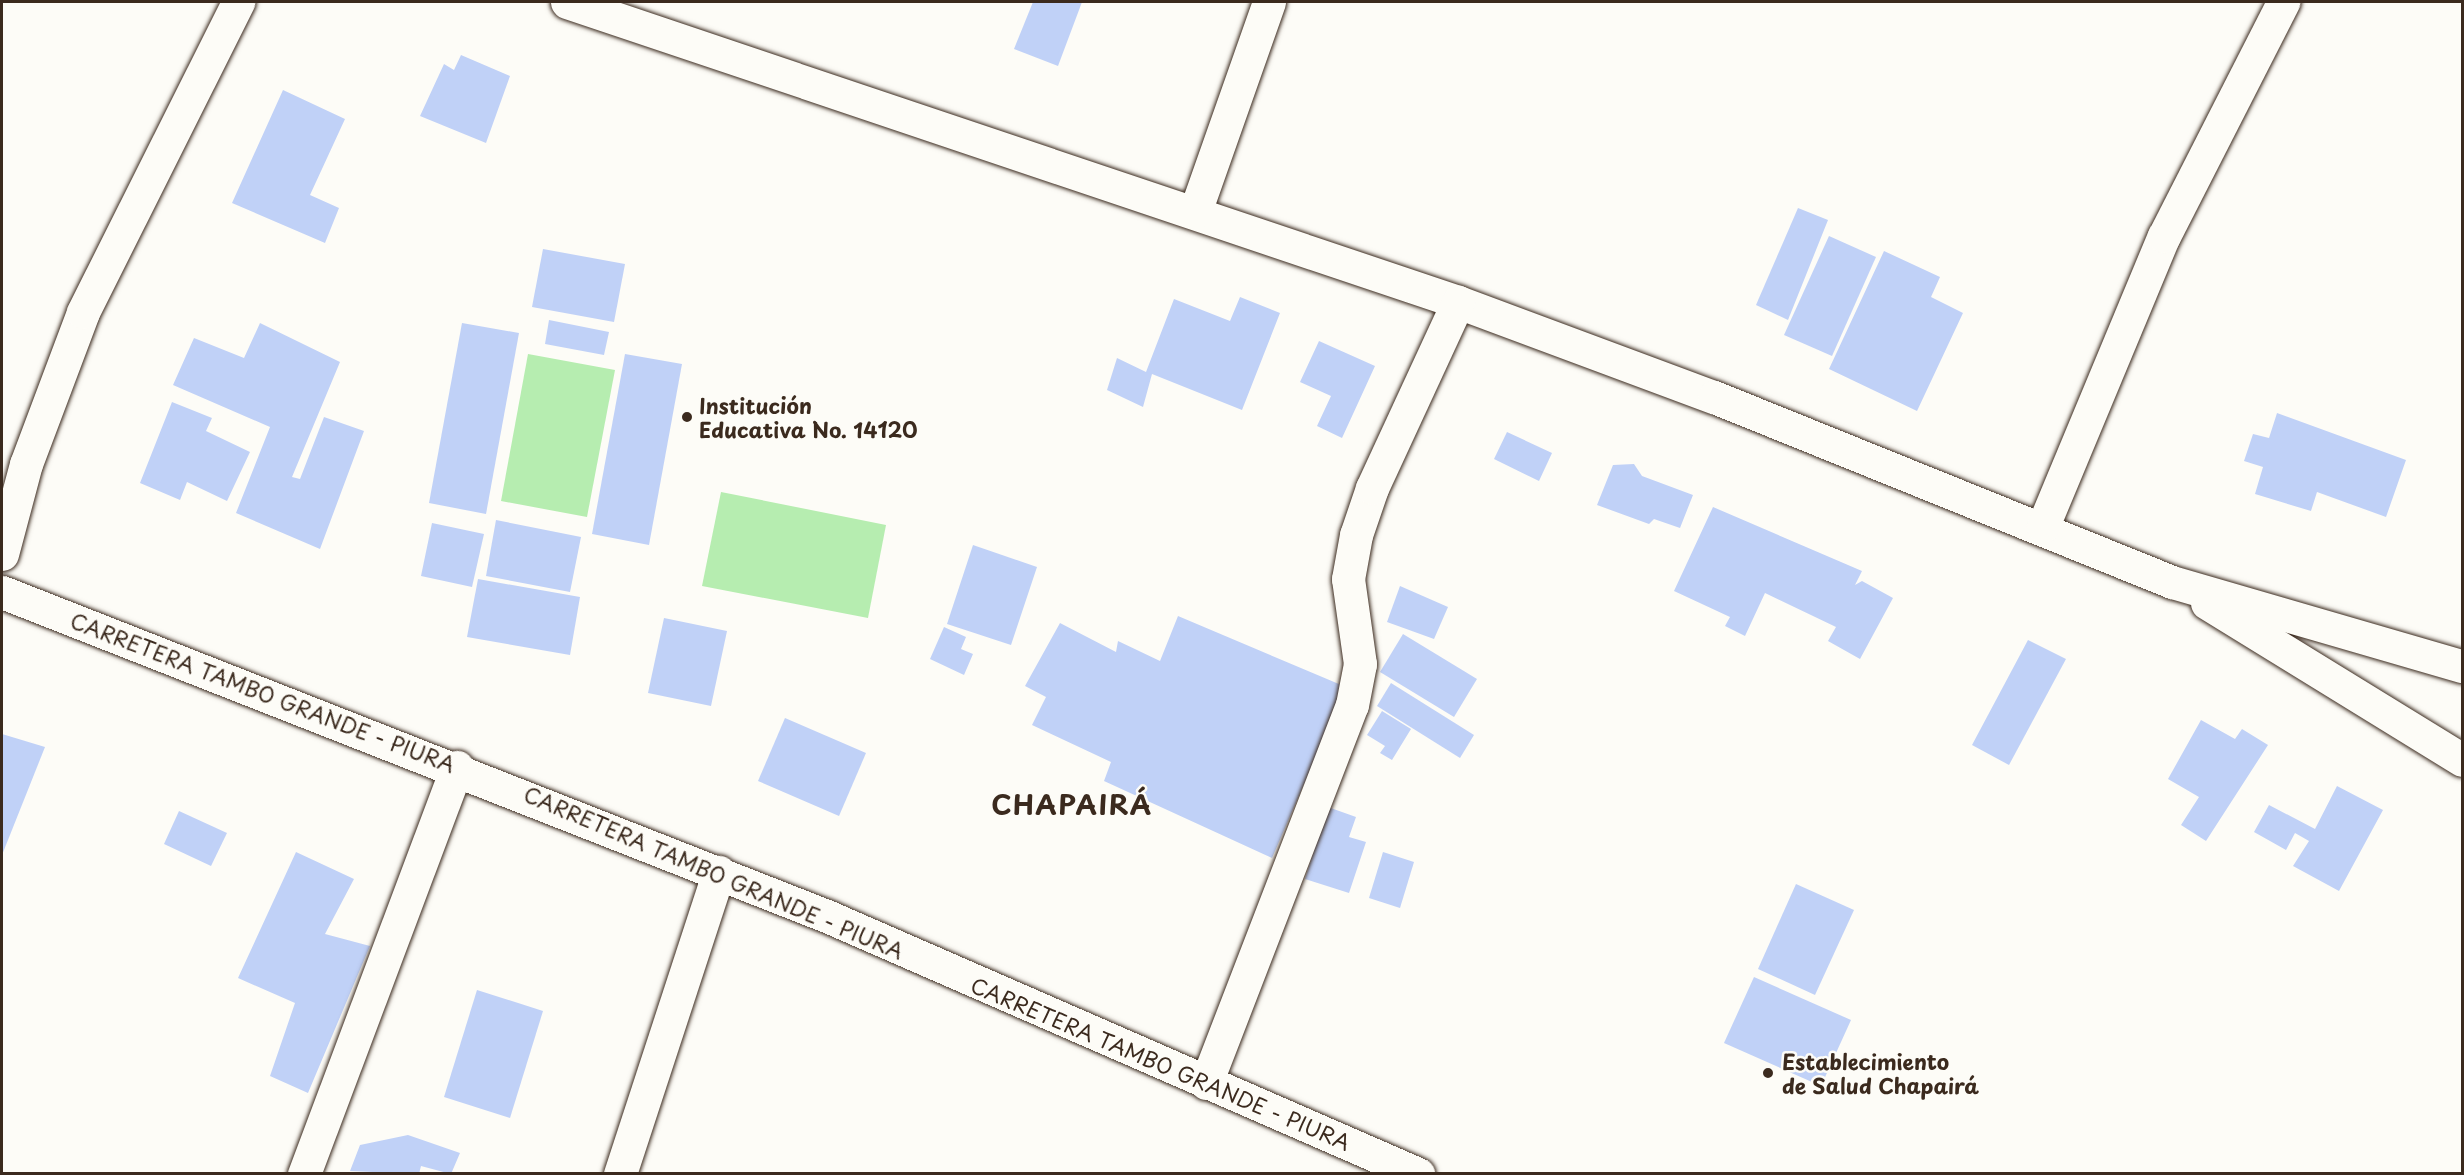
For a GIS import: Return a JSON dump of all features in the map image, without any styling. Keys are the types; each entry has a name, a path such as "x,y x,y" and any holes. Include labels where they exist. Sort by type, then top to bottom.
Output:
{"street":[{"path":"2,554 26,464 83,312 238,2"},
{"path":"567,2 1458,302 2043,526 2172,582 2463,666"},
{"path":"1195,212 1269,2"},
{"path":"2043,526 2164,236 2283,2"},
{"path":"1206,1083 1352,705 1360,664 1348,579 1356,535 1372,488 1458,302"},
{"path":"2172,582 2463,760"},
{"name":"CARRETERA TAMBO GRANDE - PIURA","path":"2,592 457,767 718,872 1418,1173"},
{"path":"303,1173 457,767"},
{"path":"620,1173 718,872"}],"green space":[{"path":"528,354 615,370 587,517 501,501"},
{"path":"721,492 886,525 868,618 702,586"}],"building":[{"path":"1033,2 1082,2 1058,66 1014,49"},
{"path":"461,55 510,76 486,143 420,116 444,64 454,70"},
{"path":"283,90 345,119 310,195 339,208 325,243 232,203"},
{"path":"1798,208 1828,220 1788,320 1756,305"},
{"path":"1829,236 1876,257 1832,356 1784,335"},
{"path":"543,249 625,264 614,322 532,307"},
{"path":"1884,251 1940,277 1931,297 1963,313 1917,411 1829,369"},
{"path":"1240,297 1280,313 1242,410 1152,374 1143,407 1107,390 1117,358 1146,372 1174,299 1230,321"},
{"path":"549,320 609,332 604,355 545,344"},
{"path":"260,323 340,362 292,477 300,479 324,417 364,431 320,549 236,513 270,427 173,385 194,338 244,358"},
{"path":"462,323 519,333 486,514 429,503"},
{"path":"1319,341 1375,366 1342,438 1317,426 1331,396 1300,382"},
{"path":"625,354 682,364 649,545 592,534"},
{"path":"172,402 212,418 206,431 250,452 227,501 187,482 180,500 140,483"},
{"path":"2277,413 2406,460 2386,517 2317,492 2311,511 2255,494 2263,467 2244,461 2253,434 2269,438"},
{"path":"1507,432 1552,453 1539,481 1494,459"},
{"path":"1634,464 1642,476 1693,495 1680,528 1654,519 1649,524 1597,505 1613,465"},
{"path":"1713,507 1862,571 1855,585 1862,581 1893,598 1860,659 1828,641 1836,627 1765,593 1745,636 1725,626 1730,617 1674,591"},
{"path":"496,520 581,537 570,592 486,576"},
{"path":"432,523 484,534 472,587 421,576"},
{"path":"973,545 1037,567 1011,645 947,624"},
{"path":"478,579 580,597 570,655 467,637"},
{"path":"1400,586 1448,607 1434,639 1387,622"},
{"path":"1178,616 1346,687 1272,858 1104,781 1111,762 1032,725 1046,697 1025,686 1060,623 1116,652 1118,641 1160,661"},
{"path":"664,618 727,631 711,706 648,693"},
{"path":"944,627 966,637 961,649 973,654 964,675 930,659"},
{"path":"1403,634 1477,679 1454,717 1380,672"},
{"path":"2028,640 2066,659 2009,765 1972,745"},
{"path":"1391,683 1474,735 1460,758 1377,706"},
{"path":"1382,711 1411,729 1392,760 1380,753 1385,746 1367,735"},
{"path":"785,718 866,753 839,816 758,781"},
{"path":"2201,720 2235,739 2242,729 2268,745 2206,841 2181,825 2199,797 2168,779"},
{"path":"2,734 45,747 2,855"},
{"path":"2337,786 2383,810 2339,891 2293,866 2309,841 2295,833 2286,850 2254,832 2269,805 2315,829"},
{"path":"1328,807 1356,817 1349,837 1366,842 1349,893 1305,879"},
{"path":"179,811 227,833 211,866 164,844"},
{"path":"296,852 354,879 325,934 370,946 308,1093 270,1076 295,1003 238,978"},
{"path":"1383,852 1414,862 1400,908 1369,898"},
{"path":"1796,884 1854,910 1815,995 1758,969"},
{"path":"1754,977 1851,1020 1821,1086 1724,1043"},
{"path":"477,990 543,1011 510,1118 444,1097"},
{"path":"408,1135 460,1153 451,1174 421,1166 419,1174 350,1171 360,1145"}],"place":[{"name":"Institución Educativa No. 14120","path":"687,417"},
{"name":"Establecimiento de Salud Chapairá","path":"1768,1073"}],"district":[{"name":"CHAPAIRÁ","path":"1072,804"}]}
